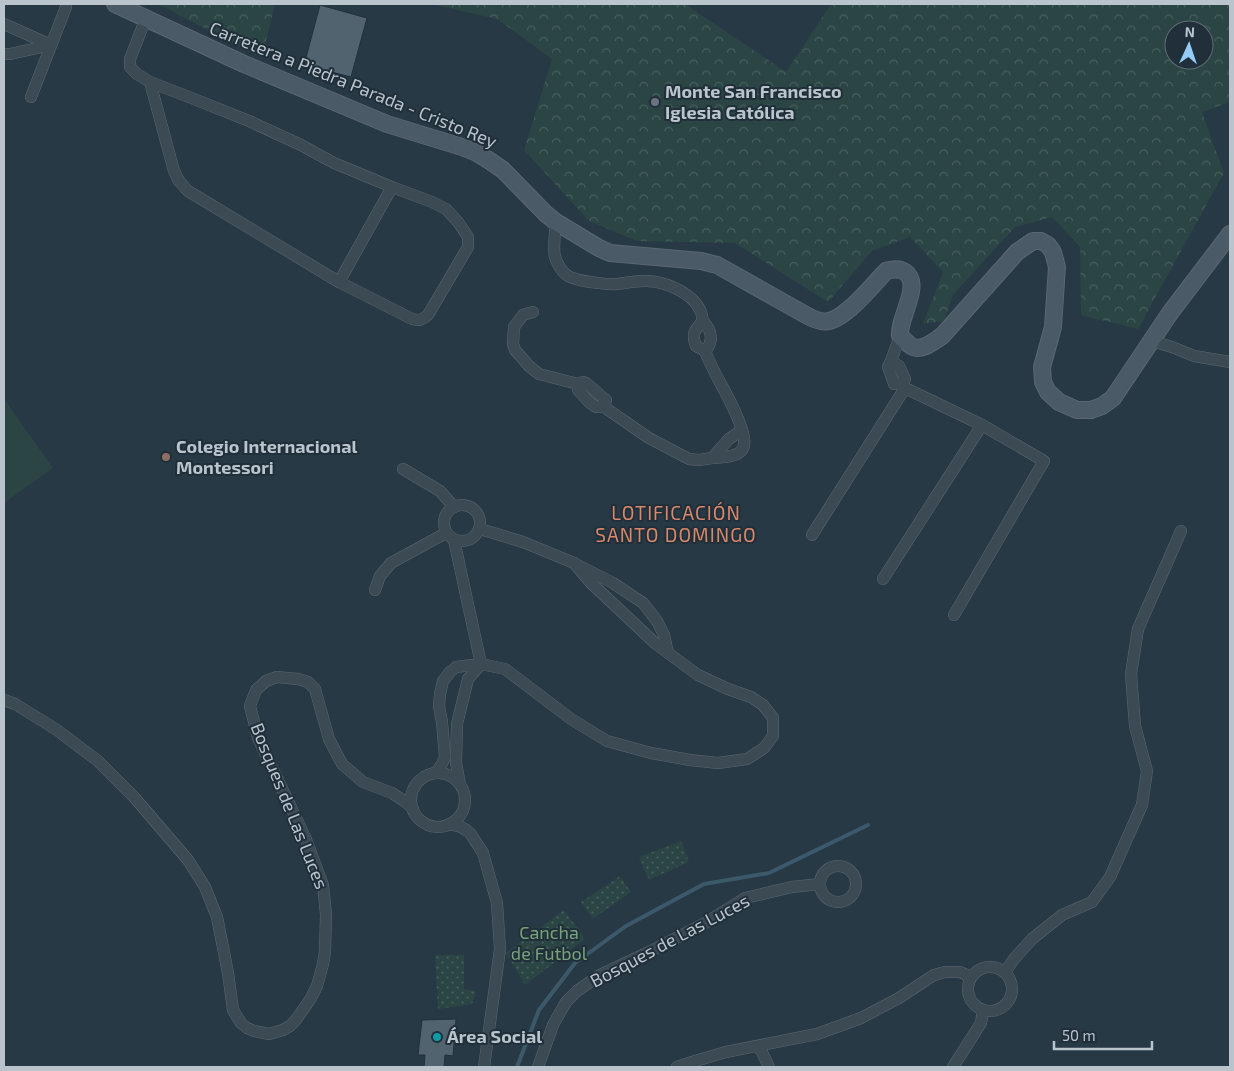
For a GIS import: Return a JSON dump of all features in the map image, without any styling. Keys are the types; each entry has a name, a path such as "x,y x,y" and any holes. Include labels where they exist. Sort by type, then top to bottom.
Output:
{"main road":[{"name":"Carretera a Piedra Parada - Cristo Rey","path":"115,4 244,64 387,124 477,153 503,170 556,222 598,248 610,253 701,261 717,266 818,321 829,321 840,316 886,271 894,269 903,271 910,276 913,287 900,326 900,336"},
{"path":"900,336 914,348 921,348 942,336 1017,252 1033,241 1041,241 1048,245 1053,252 1057,267 1053,327 1042,367 1044,382 1048,392 1059,402 1077,410 1091,410 1102,406 1113,398 1170,313 1230,234"}],"street":[{"path":"31,97 66,7"},
{"path":"146,18 130,59 130,66 137,74 150,82 249,121 301,144 334,163 446,209 468,237 468,247 428,315 422,320 412,319 339,282 188,191 179,181 174,171 150,82"},
{"path":"4,24 52,46"},
{"path":"4,54 52,46"},
{"path":"339,282 392,187"},
{"path":"556,222 555,255 567,276 574,280 600,284 646,280 680,290 692,298 709,328 711,339 705,351"},
{"path":"533,312 523,315 514,327 513,344 515,350 529,366 540,374 578,384 578,390 596,407 604,407 649,438 690,459 699,460 729,457 738,453 744,448 745,444 737,412 710,365 705,351 696,346 693,336 704,321"},
{"path":"812,535 904,386 905,379 898,364 891,361 900,336"},
{"path":"1151,341 1194,356 1230,362"},
{"path":"904,386 982,425 1044,461 954,615"},
{"path":"883,579 982,425"},
{"path":"712,458 729,439 742,430"},
{"path":"403,469 440,491 454,507"},
{"path":"450,536 459,542 474,538 480,529 480,517 472,508 460,505 449,510 444,521 444,527 450,536 481,664"},
{"path":"480,529 523,542 574,563 613,582 643,603 658,621 664,635 668,654"},
{"path":"1005,972 1032,939 1062,915 1092,902 1110,877 1142,805 1147,771 1135,726 1131,674 1138,628 1181,531"},
{"path":"375,590 380,576 391,563 450,536"},
{"path":"436,772 445,757 439,706 443,681 456,667 481,664 505,670 571,719 607,741 651,753 718,763 747,759 764,748 772,736 773,718 763,705 751,697 698,675 668,654 591,583 574,563"},
{"path":"460,784 456,763 457,724 468,679 481,664"},
{"name":"Bosques de Las Luces","path":"4,700 15,704 58,730 98,761 134,797 188,860 205,887 217,917 233,1010 236,1017 247,1028 262,1033 276,1032 290,1026 304,1010 311,998 324,964 326,914 323,885 304,837 258,738 250,706 256,690 266,681 277,677 308,682 315,689 329,739 342,764 363,782 400,798 413,809"},
{"path":"383,790 403,789 436,772 445,773 453,777 464,791 466,822 470,833 484,853 496,902 500,949 484,1067"},
{"path":"417,783 412,794 413,809 416,816 429,825 446,825 454,822 464,808"},
{"path":"449,824 461,827 470,833"},
{"name":"Bosques de Las Luces","path":"538,1067 553,1025 566,1002 577,991 600,975 698,927 745,898 792,887 820,884"},
{"path":"984,967 992,967 1005,972 1010,978 1013,988 1013,993 1007,1005 996,1011 989,1012 976,1006 970,999 968,991 971,977 984,967"},
{"path":"677,1067 703,1058 817,1034 860,1018 899,998 934,975 945,972 960,972 971,977"},
{"path":"953,1067 981,1023 983,1010"},
{"path":"759,1046 769,1067"}],"green space":[{"path":"158,4 275,4 262,58"},
{"path":"431,4 685,4 786,72 831,4 1230,4 1230,102 1202,112 1224,173 1138,329 1081,315 1080,247 1052,217 1015,227 953,295 944,321 923,324 943,272 910,237 872,251 828,302 735,243 637,241 589,221 524,150 552,59 497,19"},
{"path":"4,399 53,468 4,503"},
{"path":"681,841 689,862 649,880 639,857"},
{"path":"620,876 631,892 593,919 581,902"},
{"name":"Cancha de Futbol","path":"564,910 585,939 525,985 506,953"},
{"path":"435,955 464,955 464,989 476,991 472,1004 438,1009"}],"building":[{"path":"320,5 367,18 351,77 304,65"},
{"name":"Área Social","path":"456,1019 453,1056 445,1055 444,1067 424,1067 425,1055 418,1055 422,1020"}],"waterway":[{"path":"517,1067 539,1010 575,963 626,926 704,884 769,873 868,825"}],"place":[{"name":"Monte San Francisco Iglesia Católica","path":"655,102"},
{"name":"Colegio Internacional Montessori","path":"166,457"},
{"name":"Área Social","path":"437,1037"}],"district":[{"name":"LOTIFICACIÓN SANTO DOMINGO","path":"676,524"}]}
